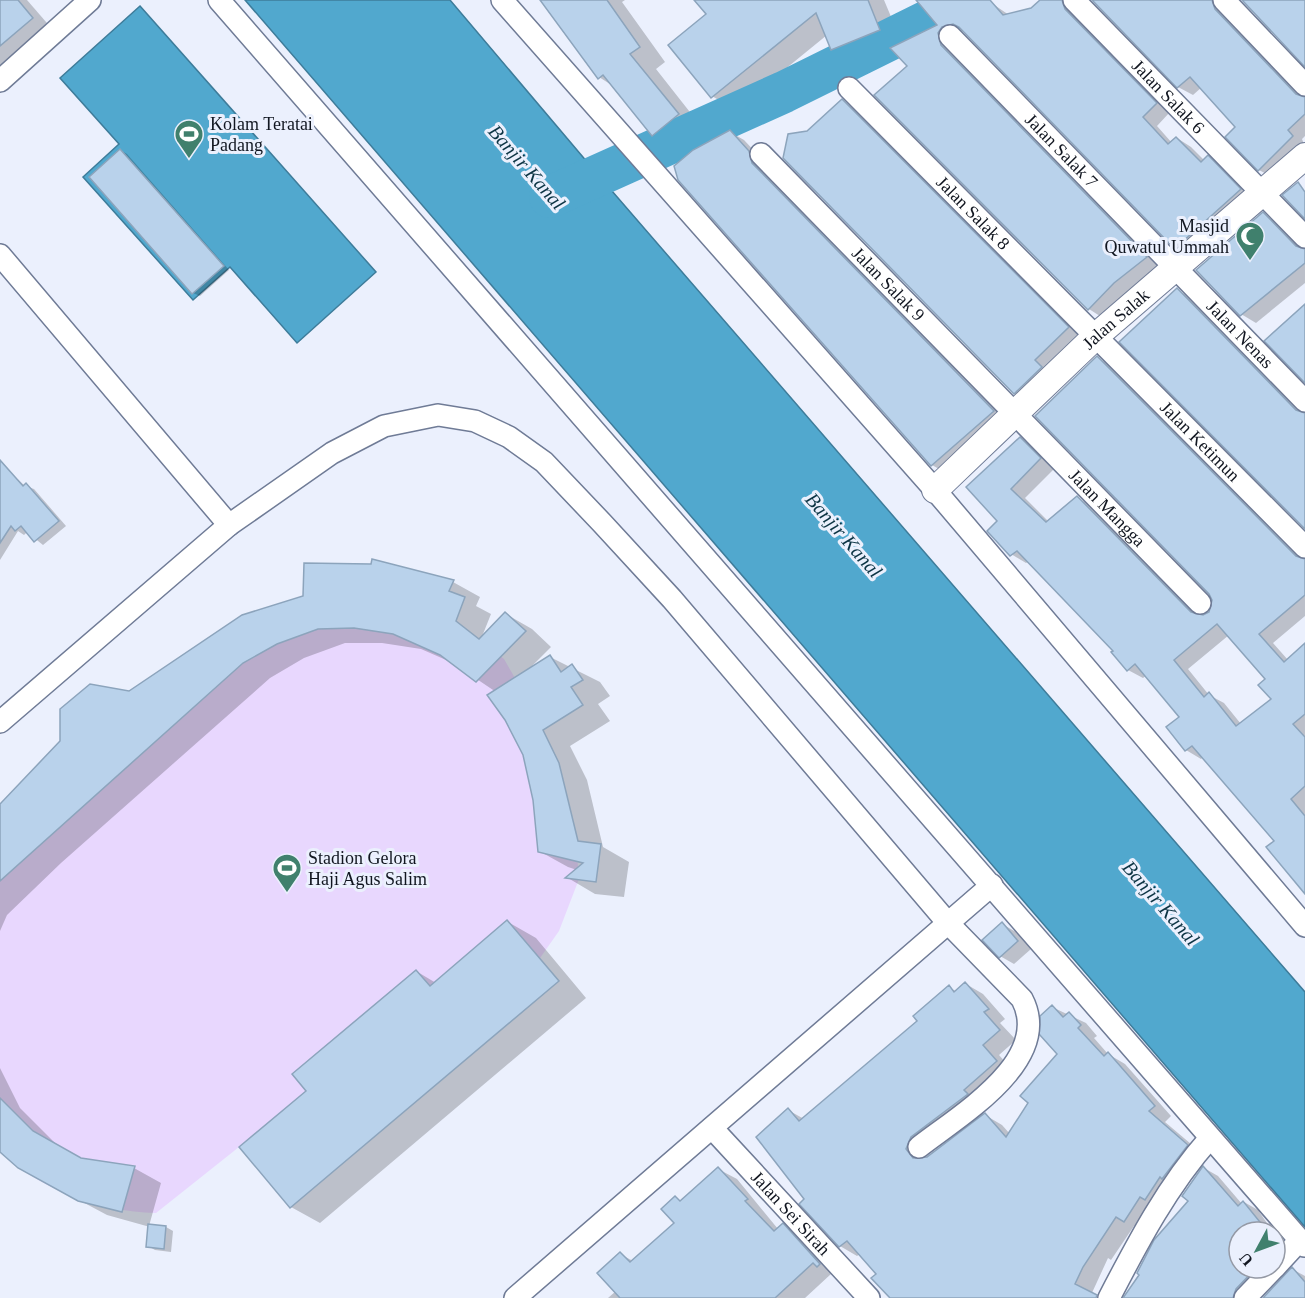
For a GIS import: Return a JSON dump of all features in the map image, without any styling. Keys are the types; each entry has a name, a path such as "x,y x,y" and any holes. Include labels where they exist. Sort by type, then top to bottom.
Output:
{"street":[{"path":"0,81 90,0"},
{"path":"219,0 1303,1243 1287,1256"},
{"path":"502,0 935,490 1305,926"},
{"name":"Jalan Salak 6","path":"1074,0 1260,194 1305,237"},
{"path":"1224,0 1305,85"},
{"name":"Jalan Salak 7","path":"950,36 1176,265"},
{"name":"Jalan Salak 8","path":"849,88 1096,336"},
{"name":"Jalan Salak 9","path":"761,154 1014,413"},
{"name":"Jalan Salak","path":"935,490 1096,336 1305,156"},
{"path":"0,255 229,525"},
{"name":"Jalan Nenas","path":"1176,265 1305,401"},
{"name":"Jalan Ketimun","path":"1096,336 1305,547"},
{"name":"Jalan Mangga","path":"1014,413 1200,603"},
{"path":"0,722 229,525 332,453 384,426 438,415 475,421 509,437 544,462 672,599 947,922 1022,999 1029,1012 1030,1026 1026,1043 1009,1075 919,1148"},
{"path":"515,1298 992,885"},
{"name":"Jalan Sei Sirah","path":"712,1128 869,1298"},
{"path":"1109,1298 1174,1182 1210,1138"},
{"path":"1245,1298 1262,1280"}],"shaded area":[{"name":"Stadion Gelora Haji Agus Salim","path":"344,590 453,619 504,659 535,713 559,763 575,831 579,879 559,931 540,958 559,981 290,1208 239,1147 156,1213 92,1203 53,1188 17,1166 0,1152 0,804 60,741 60,709 90,684 129,691 242,615 300,597"}],"water":[{"name":"Banjir Kanal","path":"245,0 450,0 599,176 1305,992 1305,1227"},
{"name":"Kolam Teratai Padang","path":"140,6 376,272 297,343 230,267 193,300 83,177 119,144 60,78"}],"building":[{"path":"0,0 18,0 33,18 0,46"},
{"path":"540,0 607,0 640,47 630,54 679,114 652,136 603,75 598,79"},
{"path":"694,0 868,0 880,30 831,50 816,13 711,98 668,45 706,14"},
{"path":"916,0 990,0 1003,15 1031,8 1040,0 1062,0 1065,9 1157,103 1143,117 1168,144 1176,137 1201,162 1208,155 1241,189 1181,243 1178,238 1171,245 959,27 953,24 942,27 938,33 941,45 1147,257 1114,283 1088,310 874,95 907,66 890,48 937,25"},
{"path":"1092,0 1212,0 1215,9 1296,94 1305,97 1305,114 1288,130 1293,136 1258,171 1225,137 1235,127 1190,77 1177,88"},
{"path":"1242,0 1305,0 1305,67"},
{"path":"842,99 1069,327 1035,360 1042,367 1014,394 783,158 788,134 807,131"},
{"path":"730,130 749,151 752,163 994,411 931,466 678,180 674,166 693,150"},
{"path":"120,149 224,266 192,294 89,177"},
{"path":"1298,182 1305,192 1305,219 1282,195"},
{"name":"Masjid Quwatul Ummah","path":"1263,212 1296,246 1305,249 1305,263 1240,316 1196,270"},
{"path":"1177,288 1296,410 1305,413 1305,529 1119,342"},
{"path":"1305,304 1305,383 1264,341"},
{"path":"1097,356 1296,556 1305,559 1305,595 1259,634 1284,662 1305,643 1305,714 1293,724 1305,737 1305,786 1291,799 1305,816 1305,894 1266,847 1274,841 1192,746 1185,751 1166,727 1179,717 1135,664 1127,671 1111,652 1113,651 1017,551 1010,556 987,531 997,521 966,487 1020,437 1041,458 1011,489 1046,522 1077,496 1191,612 1203,615 1209,612 1212,600 1209,594 1035,416","holes":["1217,624 1265,679 1258,685 1271,699 1236,726 1209,692 1204,697 1174,660"]},
{"path":"0,460 23,486 26,483 59,521 34,542 21,526 15,531 11,526 0,543"},
{"path":"372,559 454,580 449,591 465,597 456,621 479,639 505,612 526,631 476,682 440,655 393,634 354,628 318,629 277,644 243,663 0,881 0,804 60,741 60,709 90,684 129,691 242,615 303,596 304,563 371,564"},
{"path":"550,655 561,672 572,664 583,680 571,687 583,705 543,730 559,763 578,841 601,844 596,882 565,878 583,863 538,852 533,800 523,755 505,720 487,695"},
{"path":"507,920 559,981 290,1208 239,1147 306,1091 292,1074 416,970 430,986"},
{"path":"1002,922 1018,941 999,958 982,940"},
{"path":"965,982 989,1009 984,1012 1000,1030 983,1045 997,1061 964,1090 968,1094 911,1137 906,1149 913,1158 927,1157 985,1113 1006,1137 1028,1103 1020,1096 1057,1054 1039,1034 1040,1016 1052,1005 1063,1017 1069,1012 1081,1025 1078,1028 1104,1056 1108,1052 1155,1106 1149,1111 1188,1145 1162,1179 1160,1177 1145,1200 1140,1197 1124,1222 1116,1217 1083,1267 1075,1284 1097,1295 1096,1298 890,1298 871,1278 876,1274 847,1241 839,1247 799,1204 804,1199 756,1137 788,1108 799,1121 917,1021 913,1016 949,985 954,992"},
{"path":"0,1098 33,1131 81,1158 135,1166 122,1212 78,1201 18,1168 0,1152"},
{"path":"1203,1166 1238,1206 1243,1201 1258,1220 1227,1220 1227,1280 1245,1280 1236,1289 1233,1298 1123,1298 1139,1275 1137,1273 1154,1240 1188,1201 1182,1196"},
{"path":"718,1167 748,1199 745,1201 774,1231 783,1223 820,1264 817,1267 813,1263 775,1298 620,1298 597,1273 620,1252 630,1262 674,1223 661,1209 675,1196 680,1201"},
{"path":"148,1224 166,1226 164,1249 146,1247"},
{"path":"1292,1267 1305,1282 1305,1298 1263,1298 1280,1280 1287,1280 1287,1272"}],"waterway":[{"name":"Banjir Kanal","path":"550,197 784,92 970,0"}],"place":[{"name":"Kolam Teratai Padang","path":"189,160"},
{"name":"Masjid Quwatul Ummah","path":"1250,262"},
{"name":"Stadion Gelora Haji Agus Salim","path":"287,894"}]}
